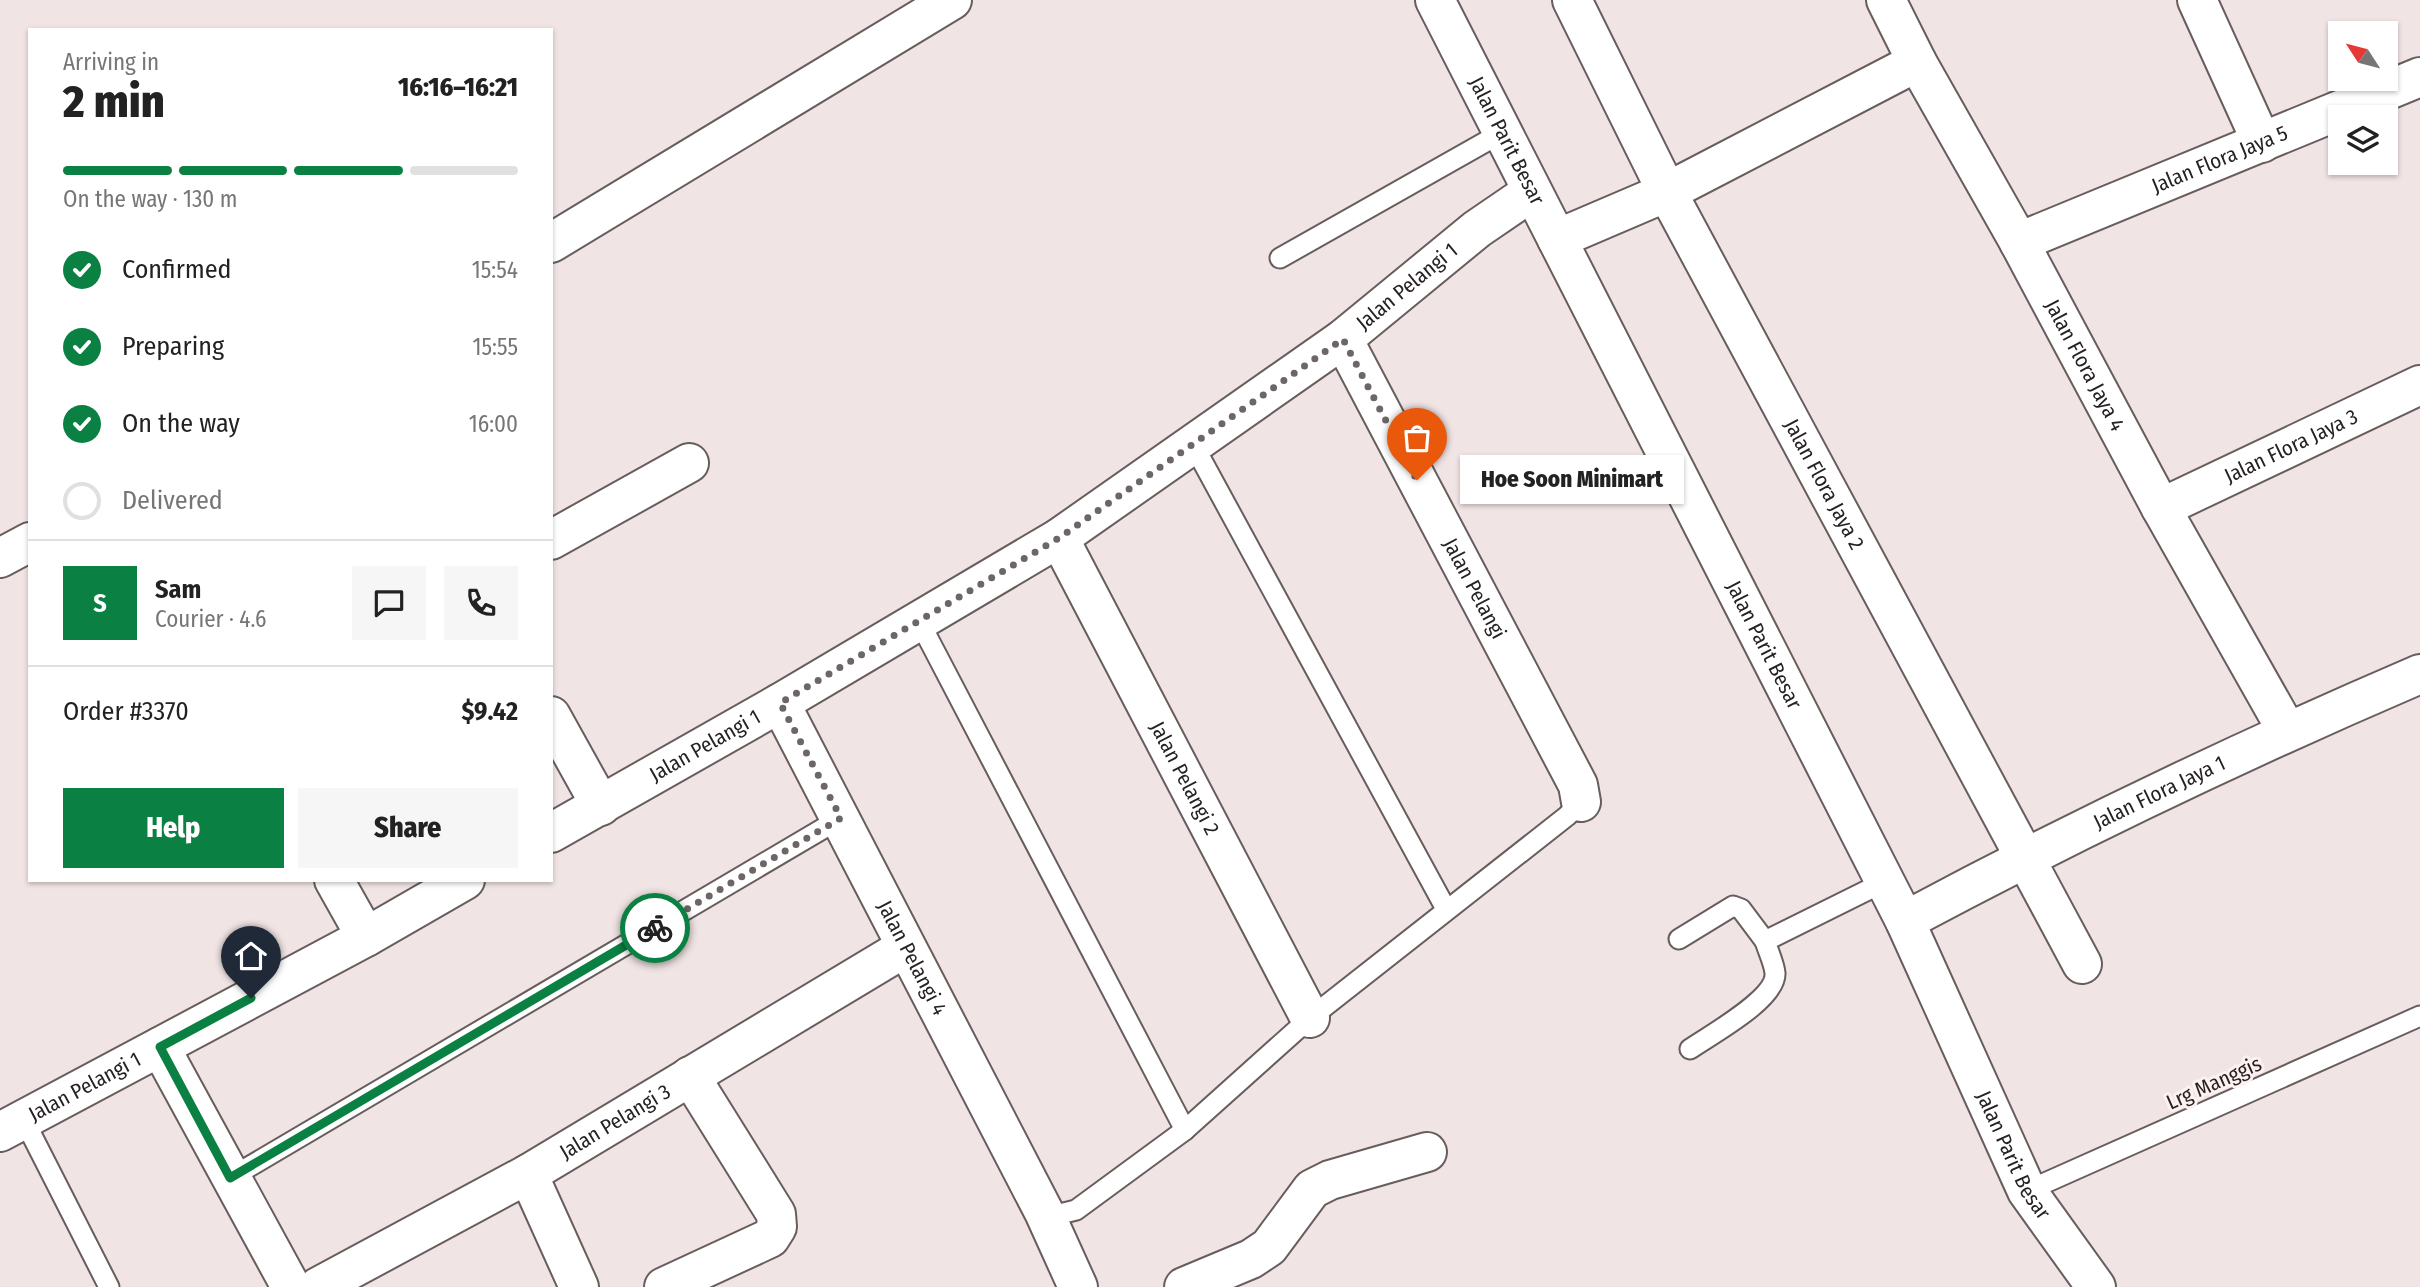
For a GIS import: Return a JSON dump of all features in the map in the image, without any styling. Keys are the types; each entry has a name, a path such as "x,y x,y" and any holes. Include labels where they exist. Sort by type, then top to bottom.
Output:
{"street":[{"path":"553,242 952,0"},
{"name":"Jalan Parit Besar","path":"1434,0 1503,132 1524,195 1558,239 1905,922 2027,1191 2096,1287"},
{"name":"Jalan Flora Jaya 2","path":"1572,0 1667,192 2082,964"},
{"name":"Jalan Flora Jaya 4","path":"1886,0 1917,62 2019,242 2161,508 2287,731"},
{"path":"2196,0 2262,143"},
{"path":"1558,239 1667,192 1917,62"},
{"name":"Jalan Flora Jaya 5","path":"2019,242 2420,77"},
{"name":"Jalan Pelangi 1","path":"553,832 780,703 1059,538 1194,446 1343,339 1477,229 1524,195"},
{"name":"Jalan Pelangi","path":"1343,339 1578,785 1581,802"},
{"name":"Jalan Flora Jaya 3","path":"2161,508 2420,385"},
{"path":"553,539 689,463"},
{"name":"Jalan Pelangi 2","path":"1059,538 1310,1018"},
{"path":"0,558 28,543"},
{"name":"Jalan Flora Jaya 1","path":"1905,922 2024,857 2287,731 2420,674"},
{"name":"Jalan Pelangi 4","path":"780,703 1044,1212 1077,1287"},
{"path":"553,720 601,806"},
{"path":"335,882 366,937"},
{"name":"Jalan Pelangi 1","path":"12,1126 366,937 462,882"},
{"name":"Jalan Pelangi 3","path":"318,1287 528,1174 906,947"},
{"path":"160,1047 291,1287"},
{"path":"664,1287 770,1238 777,1227 775,1214 690,1076"},
{"path":"1184,1287 1251,1259 1269,1247 1312,1189 1330,1180 1427,1152"},
{"path":"528,1174 579,1287"}],"lane":[{"path":"1280,258 1503,132"},
{"path":"1194,446 1446,909"},
{"path":"919,621 1185,1130"},
{"path":"1044,1212 1060,1214 1076,1210 1185,1130 1310,1018 1567,816 1581,802"},
{"path":"230,1178 841,818"},
{"path":"1765,941 1884,882"},
{"path":"1679,939 1733,906 1741,909 1765,941 1775,975 1771,987 1759,1002 1690,1049"},
{"name":"Lrg Manggis","path":"2027,1191 2420,1016"},
{"path":"12,1126 109,1287"}],"way so far":[{"path":"655,928 841,818 780,703 1059,538 1194,446 1343,339 1417,480"}],"place":[{"name":"Hoe Soon Minimart","path":"1417,480"}],"route":[{"path":"251,998 160,1047 230,1178 655,928"}]}
